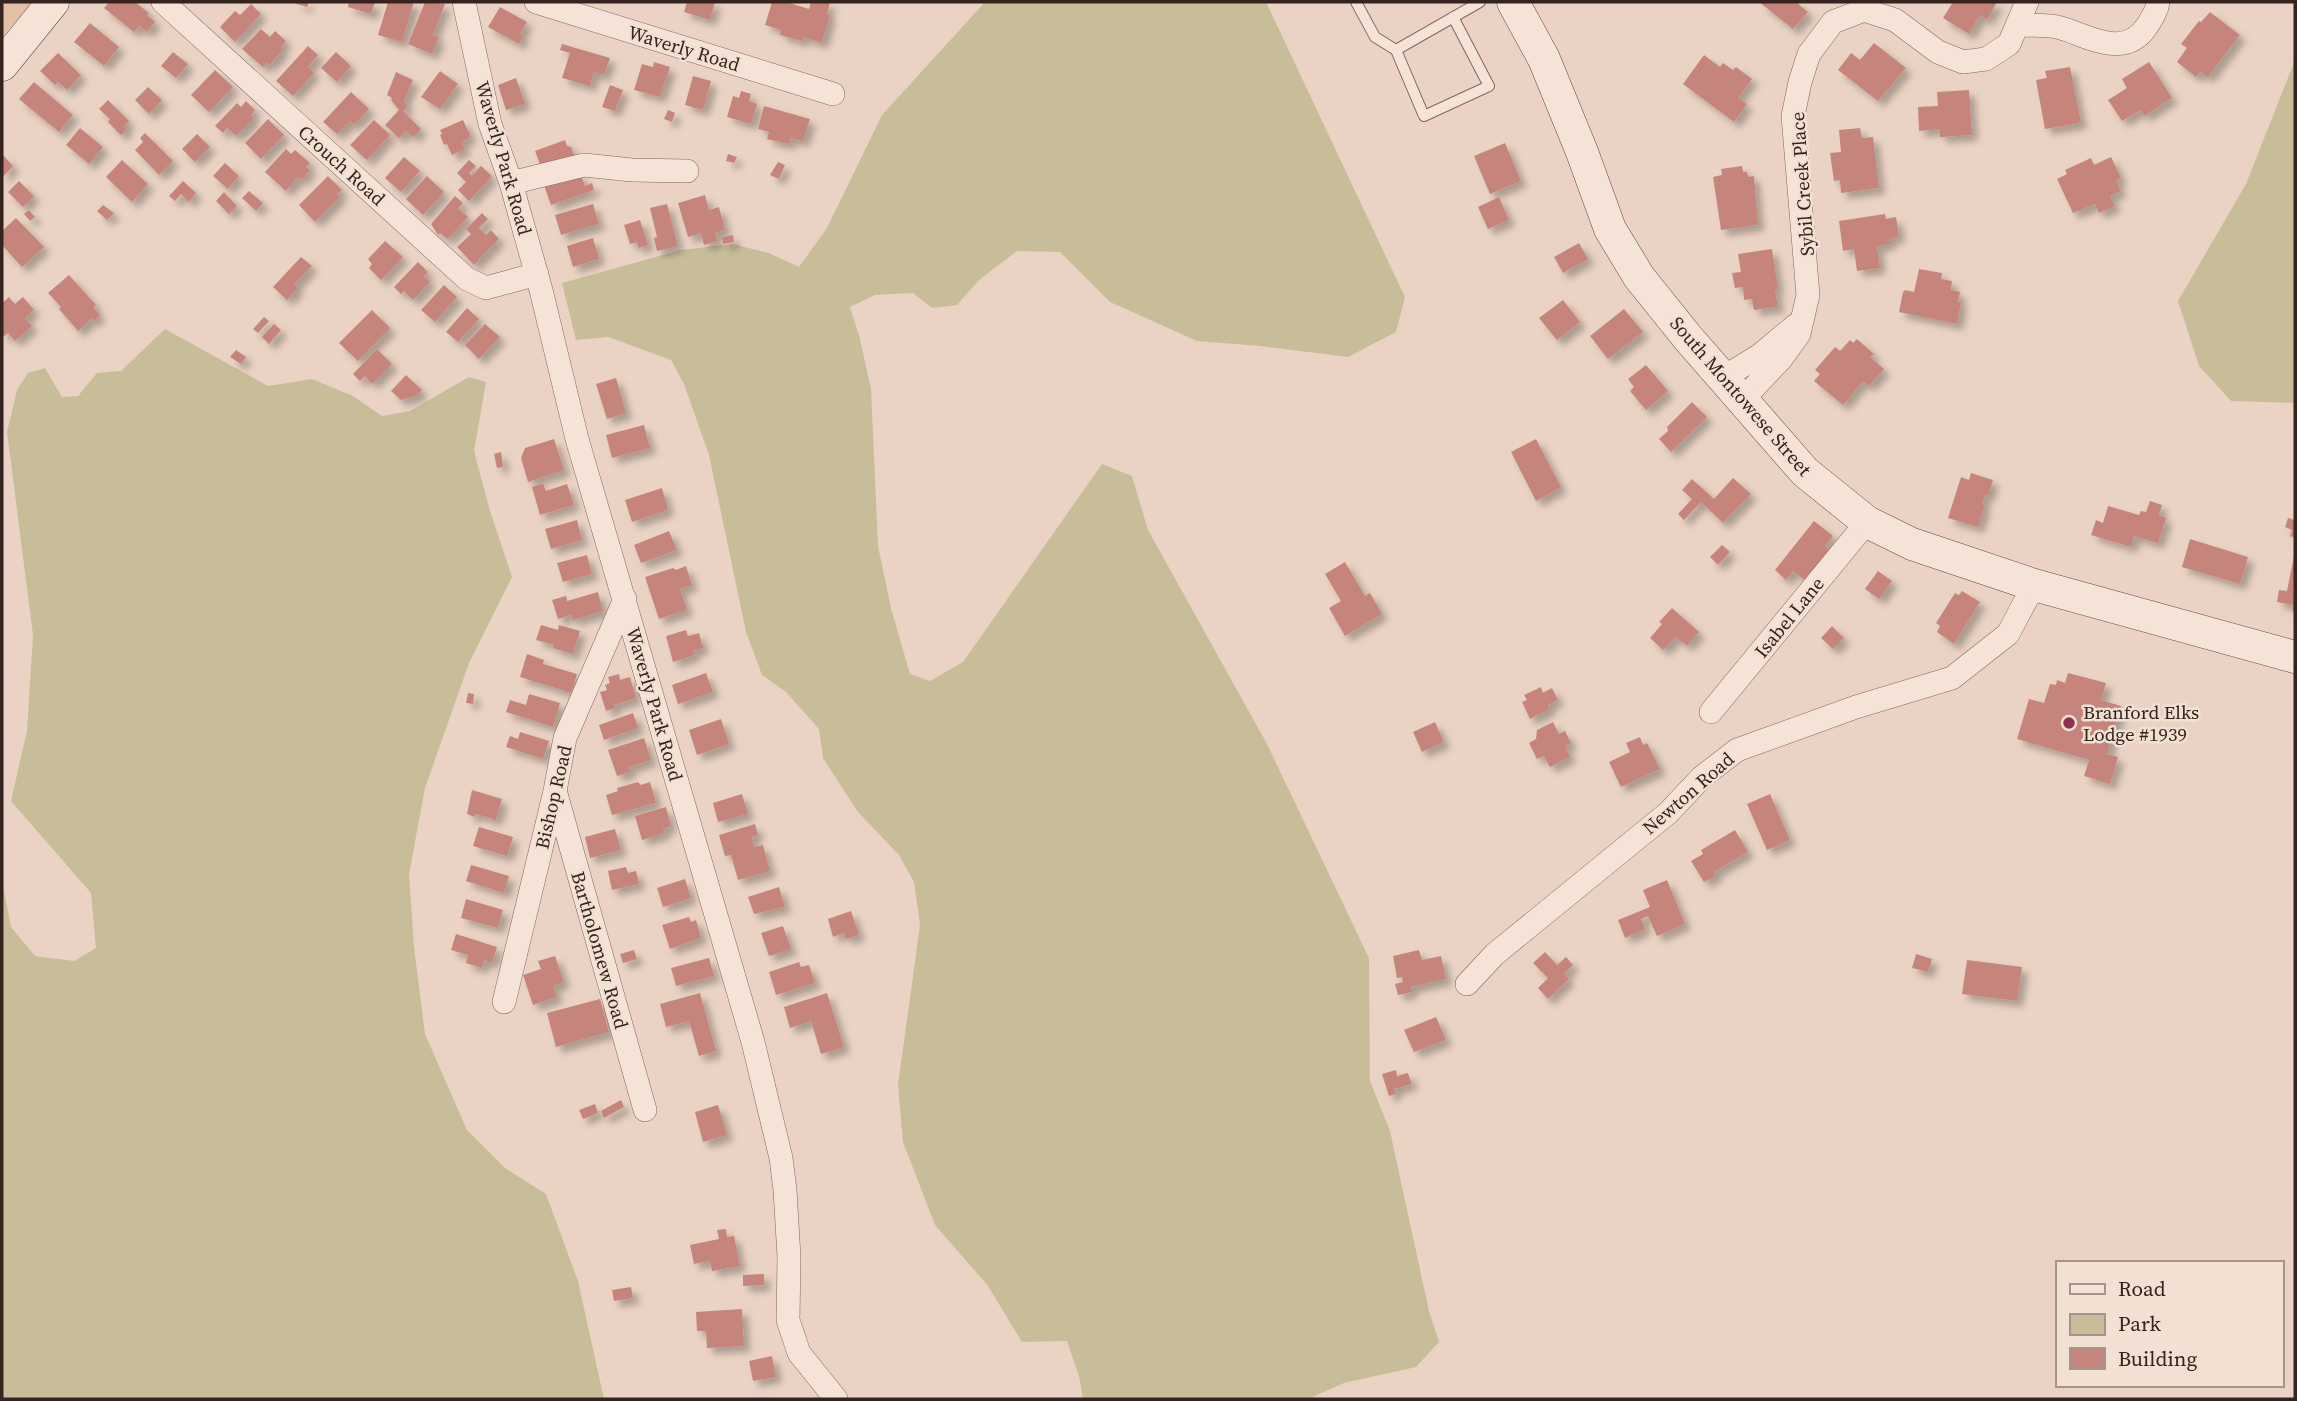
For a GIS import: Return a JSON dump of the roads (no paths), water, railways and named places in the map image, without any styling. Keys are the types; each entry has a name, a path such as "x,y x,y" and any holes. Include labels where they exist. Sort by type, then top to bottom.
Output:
{"main road":[{"path":"2,65 52,2"},
{"name":"South Montowese Street","path":"1513,2 1544,59 1610,229 1639,277 1805,472 1867,522 1912,544 2034,586 2295,657"}],"street":[{"name":"Crouch Road","path":"163,2 467,279 486,288 537,274"},
{"name":"Waverly Park Road","path":"464,2 490,124 537,274 578,439 771,1110 785,1190 789,1256 788,1320 799,1353 836,1399"},
{"name":"Waverly Road","path":"536,2 833,94"},
{"name":"Sybil Creek Place","path":"1733,389 1781,359 1799,334 1808,295 1808,270 1793,116 1809,54 1833,22 1864,10 1895,20 1938,52 1963,62 1986,60 2009,44 2027,2"},
{"path":"2017,25 2059,27 2086,39 2111,44 2129,41 2144,31 2158,9 2158,2"},
{"path":"510,183 584,165 632,170 687,171"},
{"name":"Isabel Lane","path":"1711,712 1867,522"},
{"name":"Newton Road","path":"1467,984 1495,954 1668,813 1702,777 1737,750 1856,707 1952,678 2008,634 2034,586"},
{"name":"Bishop Road","path":"504,1002 555,791 565,738 625,599"},
{"name":"Bartholomew Road","path":"555,791 645,1110"}],"lane":[{"path":"1356,2 1375,37 1396,50 1424,116 1489,86 1453,17"},
{"path":"1396,50 1480,2"}],"place":[{"name":"Branford Elks Lodge #1939","path":"2069,723"}]}
